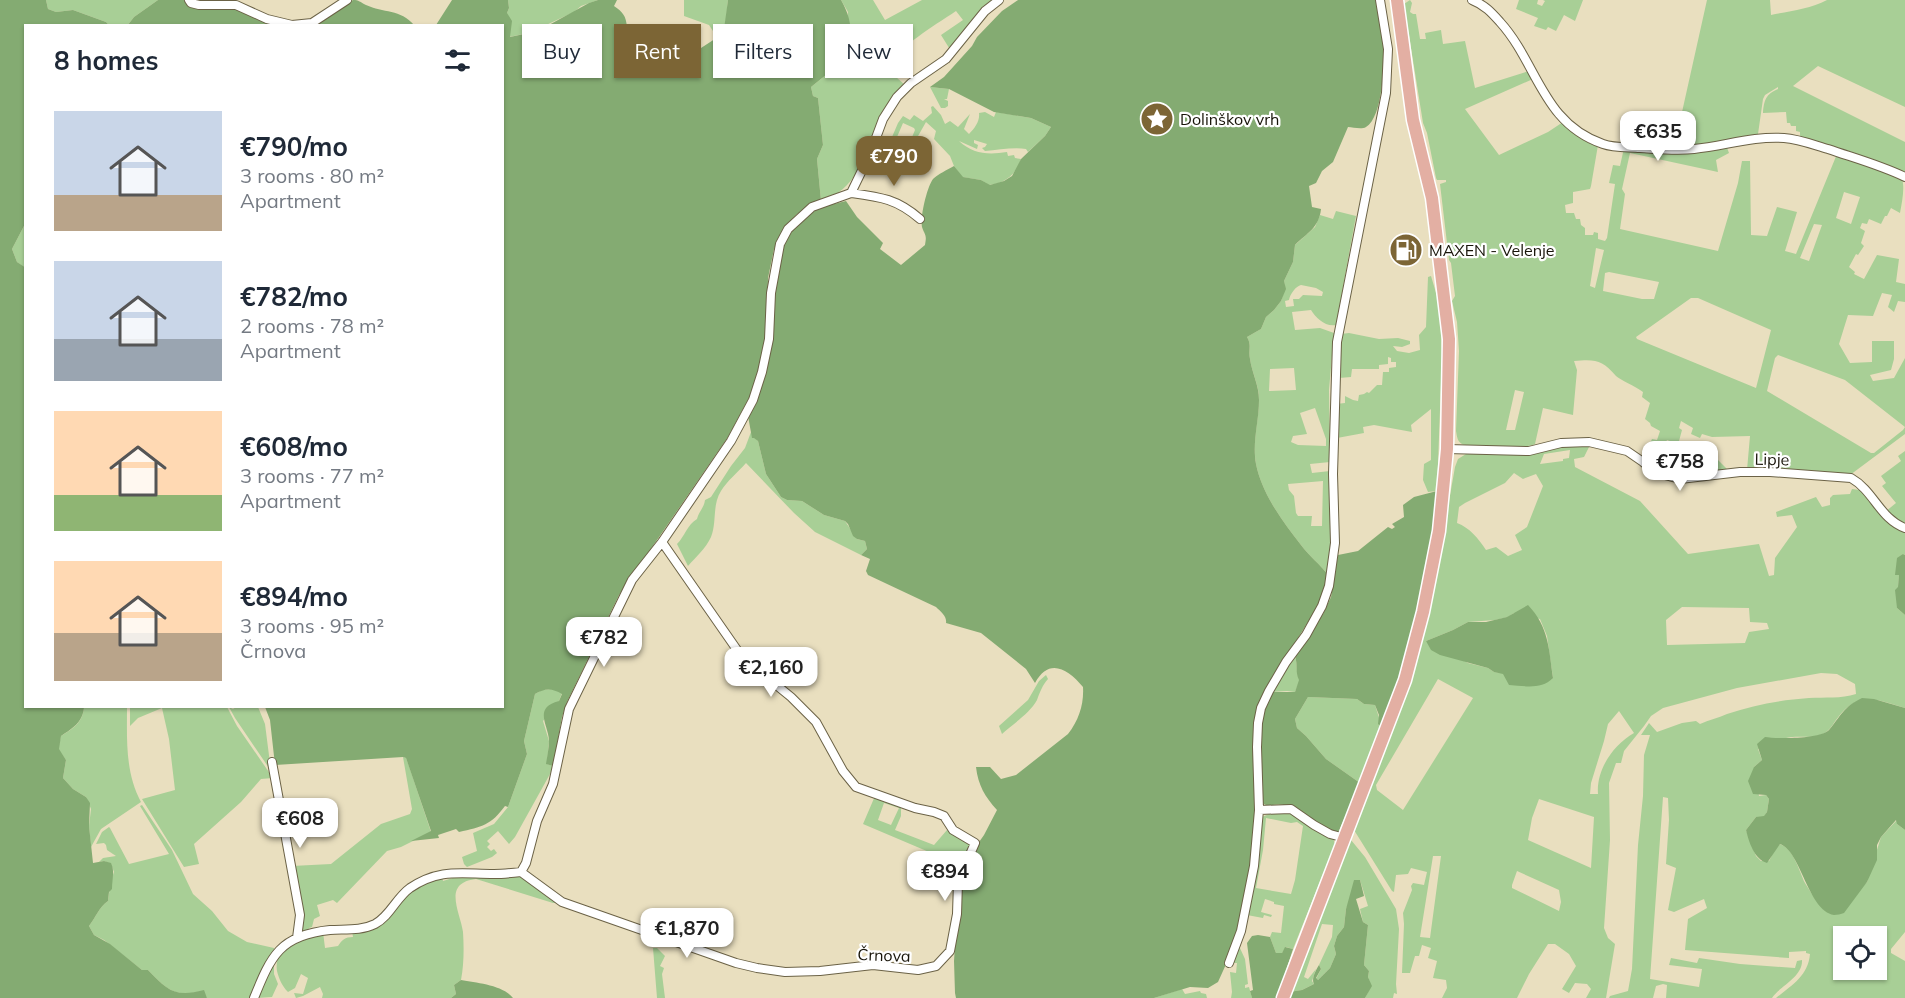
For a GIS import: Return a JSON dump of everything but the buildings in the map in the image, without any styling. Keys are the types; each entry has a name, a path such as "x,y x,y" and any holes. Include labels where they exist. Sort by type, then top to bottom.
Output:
{"main road":[{"path":"1283,998 1405,680 1424,612 1439,531 1447,449 1450,381 1448,328 1432,198 1413,120 1397,0"}],"street":[{"path":"189,0 199,5 236,5 267,19 288,24"},
{"path":"302,24 312,23 347,0"},
{"path":"851,193 870,154 883,119 897,97 911,83 946,59 985,11 999,0"},
{"path":"1229,963 1241,931 1254,866 1259,810 1258,723 1269,691 1311,626 1322,606 1329,586 1335,543 1333,474 1337,342 1386,93 1388,49 1380,0"},
{"path":"1472,0 1487,4 1520,48 1536,81 1556,112 1586,136 1605,145 1670,150 1694,149 1739,140 1796,139 1905,177"},
{"path":"254,998 267,967 277,952 282,946 297,938 329,930 366,928 376,924 386,916 408,889 441,874 521,872 526,863 537,821 553,784 569,709 632,580 662,542 730,441 753,400 769,339 774,267 780,244 788,229 812,207 851,193 885,197 910,210 920,219"},
{"name":"Lipje","path":"1447,449 1530,451 1562,443 1589,442 1627,452 1657,473 1680,479 1740,472 1851,478 1862,485 1894,524 1905,528"},
{"name":"Črnova","path":"521,872 562,902 736,963 757,968 785,972 873,965 918,970 936,966 950,951 957,914 958,882 975,843 953,830 944,816 856,787 843,771 816,722 791,697 742,657 662,542"},
{"path":"272,762 300,915 297,938"},
{"path":"1259,810 1291,809 1330,834 1345,838"}],"green space":[{"path":"0,0 46,0 48,9 56,12 73,10 108,24 24,24 24,226 12,249 17,262 24,267 24,708 84,708 79,721 61,736 59,749 66,760 63,778 90,803 89,826 93,863 104,861 111,863 113,869 112,889 109,892 108,901 89,926 94,935 110,944 142,970 148,970 166,987 186,993 204,990 207,998 0,998"},
{"path":"46,0 158,0 134,17 129,24 108,24 73,10 56,12 48,9"},
{"path":"158,0 185,0 199,8 234,8 275,24 129,24 134,17"},
{"path":"353,0 372,8 403,16 413,24 316,24"},
{"path":"452,0 508,0 507,13 512,21 510,37 522,34 522,78 602,78 602,24 551,24 589,3 598,0 617,0 614,6 624,15 627,24 614,24 614,78 701,78 701,48 713,40 713,78 813,78 813,24 725,24 728,0 841,0 850,24 825,24 825,76 811,87 813,96 818,98 823,145 817,159 821,201 797,214 786,226 774,249 768,278 767,330 760,365 750,396 728,437 619,595 567,702 553,766 546,764 549,740 544,712 551,704 559,701 562,694 548,690 535,694 524,741 527,754 508,807 505,806 495,817 480,827 459,832 456,829 438,835 439,838 411,841 431,831 406,758 275,765 270,720 265,708 504,708 504,24 437,24"},
{"path":"508,0 598,0 581,6 574,12 548,24 522,24 522,34 509,37 507,13"},
{"path":"684,0 728,0 725,24 713,24 713,31 709,25 684,16"},
{"path":"841,0 873,0 885,20 922,0 993,0 975,17 951,51 941,35 963,20 956,11 913,41 913,24 847,24 848,12"},
{"path":"1018,0 1376,0 1383,35 1383,77 1376,113 1372,121 1364,128 1348,127 1333,162 1322,171 1316,183 1309,186 1312,207 1321,209 1318,221 1312,230 1295,245 1293,262 1284,281 1286,289 1281,301 1266,317 1261,329 1247,337 1259,395 1255,448 1259,475 1280,517 1304,549 1329,576 1322,599 1265,692 1254,749 1255,845 1240,924 1232,951 1218,982 1208,988 1190,987 1154,998 956,998 954,961 957,914 952,886 958,872 984,835 997,810 983,790 976,767 990,767 1001,779 1016,775 1068,734 1080,712 1083,687 1071,675 1059,668 1046,670 1035,683 1026,669 981,633 946,623 945,616 936,607 868,575 866,571 870,559 861,555 867,549 865,541 853,536 845,521 824,515 802,501 787,500 781,497 766,474 758,441 752,438 748,416 764,380 771,348 774,295 780,254 789,233 808,213 846,201 857,217 883,243 880,249 901,265 925,245 926,237 922,227 922,216 926,195 933,179 954,166 963,177 981,180 990,185 1004,181 1012,176 1021,159 1051,127 1031,118 994,112 949,89 930,87 944,77 1002,11"},
{"path":"1410,0 1412,3 1410,12 1416,14 1420,39 1426,39 1425,33 1441,30 1443,44 1465,41 1475,88 1529,71 1533,79 1465,109 1499,155 1548,132 1563,122 1598,145 1590,189 1573,192 1573,203 1565,205 1566,213 1574,213 1576,219 1580,219 1581,225 1585,228 1585,235 1593,235 1594,232 1598,233 1598,239 1605,241 1607,238 1615,184 1609,183 1613,165 1620,166 1624,148 1726,145 1729,153 1716,160 1718,172 1630,153 1622,189 1625,194 1620,229 1718,251 1738,183 1742,161 1750,161 1751,235 1767,236 1777,207 1797,212 1785,251 1796,254 1837,154 1902,179 1900,213 1891,208 1881,224 1869,219 1867,224 1862,223 1860,228 1865,231 1861,243 1864,246 1858,255 1856,254 1849,267 1855,272 1854,274 1864,279 1877,255 1899,259 1896,282 1905,284 1905,302 1898,301 1894,312 1888,307 1892,295 1882,293 1873,316 1848,315 1839,344 1850,363 1872,362 1872,341 1894,341 1894,359 1891,370 1870,375 1873,381 1894,378 1905,358 1905,427 1905,434 1850,475 1809,470 1747,470 1750,436 1712,437 1702,434 1700,438 1691,434 1693,428 1681,421 1679,428 1682,430 1679,441 1675,443 1667,440 1657,462 1651,464 1651,457 1645,454 1652,439 1657,440 1660,431 1645,419 1650,403 1642,397 1643,392 1618,378 1607,367 1588,360 1574,361 1577,370 1573,415 1543,408 1535,444 1521,447 1499,447 1460,443 1456,431 1459,351 1457,322 1452,301 1455,296 1440,184 1446,180 1436,178 1423,123 1404,4","holes":["1844,192 1860,197 1851,224 1836,218","1814,224 1822,225 1809,261 1800,258","1596,248 1604,250 1595,288 1590,286","1609,272 1659,282 1654,299 1642,299 1603,291 1605,273","1691,298 1698,298 1771,330 1756,388 1636,337","1778,355 1845,380 1905,427 1871,453 1767,391 1775,358","1515,390 1524,392 1515,430 1506,430"]},
{"path":"1519,0 1538,0 1537,4 1542,6 1545,1 1543,0 1583,0 1575,21 1564,15 1556,31 1548,27 1546,30 1534,26 1538,18 1516,9"},
{"path":"1707,0 1770,0 1771,15 1807,8 1827,0 1905,0 1905,107 1818,66 1793,86 1905,142 1905,175 1800,139 1800,132 1796,131 1796,126 1787,123 1786,112 1763,113 1766,98 1778,87 1765,95 1763,99 1758,134 1674,148"},
{"path":"825,76 825,78 897,78 905,85 885,110 863,161 851,181 833,196 821,201 817,159 823,145 818,98 813,96 811,87"},
{"path":"930,87 949,89 947,99 944,99 948,101 948,106 941,108"},
{"path":"933,106 941,115 945,124 950,121 958,127 970,114 964,129 969,134 977,124 979,113 985,112 994,117 996,112 1031,118 1051,127 1028,152 1026,149 1016,148 985,151 982,148 987,144 974,140 974,143 978,145 977,149 959,141 975,151 1007,152 1008,156 1014,155 1015,158 1021,159 1009,177 989,185 981,180 962,177 950,156 934,139 936,131 926,122 905,159 886,151 903,116 910,120 914,115 923,121 932,113 931,107","holes":["903,123 914,128 907,149 894,144"]},
{"path":"1336,211 1356,216 1336,325 1328,325 1321,321 1311,310 1292,312 1295,330 1320,328 1334,333 1329,390 1330,462 1310,464 1312,473 1330,471 1331,561 1329,576 1304,549 1280,517 1259,475 1255,448 1259,394 1247,337 1261,329 1266,317 1281,301 1285,289 1284,281 1293,262 1295,245 1315,227 1320,215 1333,219","holes":["1299,286 1316,288 1323,292 1322,296 1303,295 1299,299 1293,299 1294,306 1286,307 1285,301 1289,300","1294,368 1296,390 1269,391 1270,369","1315,408 1326,439 1326,446 1298,445 1291,442 1293,436 1307,434 1300,413","1323,481 1322,526 1311,526 1312,516 1298,516 1294,496 1288,484"]},
{"path":"24,226 24,267 17,262 12,249"},
{"path":"1431,276 1440,306 1442,356 1437,491 1428,492 1423,480 1424,464 1431,460 1431,409 1411,425 1412,432 1374,425 1363,427 1364,433 1337,438 1336,404 1345,403 1345,396 1358,401 1359,395 1369,393 1377,385 1382,385 1383,372 1389,372 1389,368 1396,367 1396,362 1391,362 1391,358 1388,357 1388,364 1379,365 1379,369 1352,369 1351,377 1336,376 1341,334 1349,333 1379,339 1398,338 1410,341 1410,344 1402,347 1393,346 1397,351 1409,353 1420,350 1419,335 1426,327 1428,277"},
{"path":"751,432 758,441 766,474 781,497 787,500 802,501 824,515 845,521 857,539 865,541 867,549 861,555 815,532 746,463 729,480 718,496 711,537 704,549 688,566 677,544 697,519 705,500 711,497 745,448"},
{"path":"1565,445 1589,447 1584,457 1574,459 1575,467 1640,501 1688,554 1759,544 1769,576 1774,575 1775,558 1797,527 1792,515 1777,517 1776,512 1816,497 1822,507 1830,505 1830,498 1833,495 1850,494 1852,489 1860,490 1889,524 1905,532 1905,555 1903,554 1896,575 1899,575 1897,608 1905,615 1905,708 1875,700 1859,701 1844,711 1823,734 1783,739 1758,749 1762,760 1754,767 1759,796 1766,795 1769,799 1764,817 1756,817 1746,830 1756,856 1761,861 1769,861 1780,844 1789,851 1805,883 1824,910 1867,882 1881,837 1897,820 1897,824 1905,830 1905,932 1891,949 1891,953 1905,961 1905,998 1776,998 1803,974 1809,962 1810,954 1806,951 1789,952 1789,958 1685,950 1688,919 1707,908 1704,899 1674,912 1668,910 1676,868 1666,864 1669,820 1668,798 1663,797 1650,979 1699,987 1702,969 1669,965 1671,958 1697,963 1699,958 1795,968 1797,961 1802,960 1801,966 1795,976 1772,998 1666,998 1667,985 1663,984 1656,986 1653,998 1609,998 1628,991 1632,969 1644,755 1650,735 1641,735 1649,723 1657,732 1682,723 1696,721 1700,724 1767,703 1845,697 1856,694 1855,684 1837,674 1821,673 1737,688 1663,708 1651,716 1624,751 1621,763 1616,763 1609,783 1610,840 1604,928 1608,938 1615,944 1606,998 1586,998 1591,989 1587,984 1575,983 1569,993 1562,989 1576,966 1569,954 1555,944 1548,944 1517,998 1442,998 1447,988 1446,980 1433,978 1437,961 1428,958 1431,948 1422,945 1419,956 1415,956 1410,973 1402,973 1403,913 1412,890 1411,886 1413,883 1424,885 1427,872 1411,868 1408,874 1396,875 1394,892 1392,891 1354,830 1425,627 1455,467 1458,459 1466,454 1515,453","holes":["1570,450 1569,458 1563,461 1540,464 1544,454","1514,473 1523,479 1536,474 1543,486 1527,527 1515,535 1522,550 1508,556 1496,547 1486,550 1473,534 1457,523 1459,507 1505,483","1682,607 1749,608 1750,622 1767,623 1769,629 1749,632 1745,643 1667,645 1666,620","1514,613 1540,619 1547,636 1553,678 1494,672 1488,668 1468,663 1426,641 1468,622 1495,620","1438,679 1473,698 1403,810 1377,790 1376,785","1619,711 1634,733 1619,744 1607,759 1600,776 1598,794 1590,794 1608,724","1539,799 1594,817 1591,868 1528,840 1532,818","1433,856 1441,856 1430,938 1420,937","1517,871 1559,890 1561,902 1559,911 1512,888"]},
{"path":"1905,451 1905,526 1885,512 1896,503 1882,486 1886,483 1881,476 1901,461 1898,456"},
{"path":"1711,453 1729,471 1680,477 1687,456 1693,458 1695,462 1710,466"},
{"path":"1437,491 1435,522 1415,620 1404,663 1382,727 1378,724 1379,715 1375,705 1364,704 1357,699 1308,697 1295,719 1297,728 1326,759 1360,783 1338,833 1328,830 1296,809 1279,805 1268,806 1262,803 1259,742 1264,711 1271,692 1295,692 1299,680 1295,656 1323,614 1331,597 1338,555 1358,551 1388,527 1392,529 1395,527 1392,524 1404,517 1403,505 1414,497"},
{"path":"1905,555 1905,615 1897,608 1895,590 1898,587 1899,575 1895,575 1897,558"},
{"path":"1528,605 1544,630 1549,648 1553,678 1543,684 1509,685 1503,674 1440,655 1431,650 1426,641 1468,622 1486,622 1507,617"},
{"path":"1295,656 1300,680 1295,692 1271,692 1288,664"},
{"path":"1046,675 1048,679 1034,705 1002,734 999,726 1028,700 1039,681"},
{"path":"553,689 562,693 559,701 543,721 549,741 547,764 553,766 550,774 509,844 498,831 487,841 490,844 487,847 491,851 494,849 497,853 467,867 462,857 477,851 473,833 494,824 508,807 527,754 524,741 535,694 542,690"},
{"path":"1308,697 1357,699 1364,704 1375,705 1382,727 1360,783 1326,759 1297,728 1295,719"},
{"path":"1862,698 1905,708 1905,830 1897,824 1896,820 1881,837 1877,845 1877,860 1867,882 1844,913 1834,915 1825,911 1818,903 1794,857 1787,849 1780,844 1767,863 1755,854 1746,830 1756,817 1764,816 1767,812 1769,799 1766,795 1753,794 1748,781 1754,767 1762,760 1757,744 1765,737 1799,738 1824,733 1846,708"},
{"path":"84,708 127,708 127,744 130,767 141,802 101,829 91,847 89,826 91,809 86,797 73,789 63,778 66,760 58,749 61,736 77,724 82,717"},
{"path":"130,708 162,708 138,718 130,726"},
{"path":"162,708 228,708 237,726 273,778 261,779 241,802 194,844 199,864 184,867 142,799 175,790 169,739"},
{"path":"230,708 258,708 265,724 271,771"},
{"path":"403,757 406,758 431,832 401,847 387,851 337,903 333,900 317,905 320,916 314,919 308,931 302,933 303,918 292,866 331,864 381,824 410,814 412,809"},
{"path":"875,796 901,808 901,816 895,830 934,845 947,830 967,839 972,846 962,866 863,824","holes":["884,803 899,808 891,825 878,820"]},
{"path":"142,805 172,850 193,894 212,911 228,931 247,942 274,948 252,998 207,998 203,991 178,993 172,991 148,970 142,970 104,940 94,935 89,926 108,901 114,872 111,864 104,861 99,862 103,858 116,856 107,850 104,843 96,844 102,832 110,828 129,864 169,854 140,806"},
{"path":"1278,810 1292,813 1307,820 1333,838 1335,844 1293,949 1286,947 1282,953 1276,953 1270,937 1272,932 1281,933 1284,906 1265,899 1261,912 1272,915 1271,917 1247,915 1259,850 1262,817","holes":["1266,818 1297,822 1303,826 1291,894 1256,888"]},
{"path":"1351,840 1365,857 1396,909 1399,929 1397,994 1394,993 1393,998 1365,998 1371,986 1369,971 1364,965 1368,925 1363,922 1360,909 1368,906 1360,880 1346,909 1344,927 1337,936 1334,946 1336,954 1330,968 1318,980 1316,979 1321,969 1319,965 1332,937 1333,925 1322,924 1304,977 1308,979 1316,969 1312,981 1314,984 1302,990 1290,992 1347,841"},
{"path":"469,873 519,876 532,882 545,895 560,903 553,903 476,879 459,886 456,899 463,932 464,950 461,980 454,985 456,994 451,998 322,998 320,987 296,998 294,993 303,994 308,978 301,974 295,988 288,992 282,985 277,971 277,962 280,955 291,944 323,932 325,948 338,946 344,939 353,937 352,931 367,930 415,887 442,877 443,881"},
{"path":"1354,880 1360,880 1364,896 1356,899 1363,922 1368,925 1364,965 1369,971 1368,977 1372,986 1365,998 1288,998 1289,992 1302,990 1314,984 1313,977 1319,965 1321,969 1316,978 1318,980 1330,968 1336,954 1334,946 1337,936 1344,927"},
{"path":"1252,936 1270,937 1276,953 1282,953 1285,947 1293,949 1277,998 1252,998 1247,943"},
{"path":"1239,946 1245,959 1248,984 1245,988 1249,987 1252,998 1231,998 1230,972 1236,973 1237,963 1232,963"},
{"path":"653,948 657,948 665,956 660,966 664,968 662,974 665,998 657,998"},
{"path":"274,959 274,974 278,984 272,997 257,998"},
{"path":"461,980 496,987 513,998 451,998 456,994 454,985"},
{"path":"1182,989 1185,994 1200,991 1206,994 1207,998 1154,998"}],"place":[{"name":"Dolinškov vrh","path":"1157,119"},
{"name":"MAXEN - Velenje","path":"1406,250"}]}
